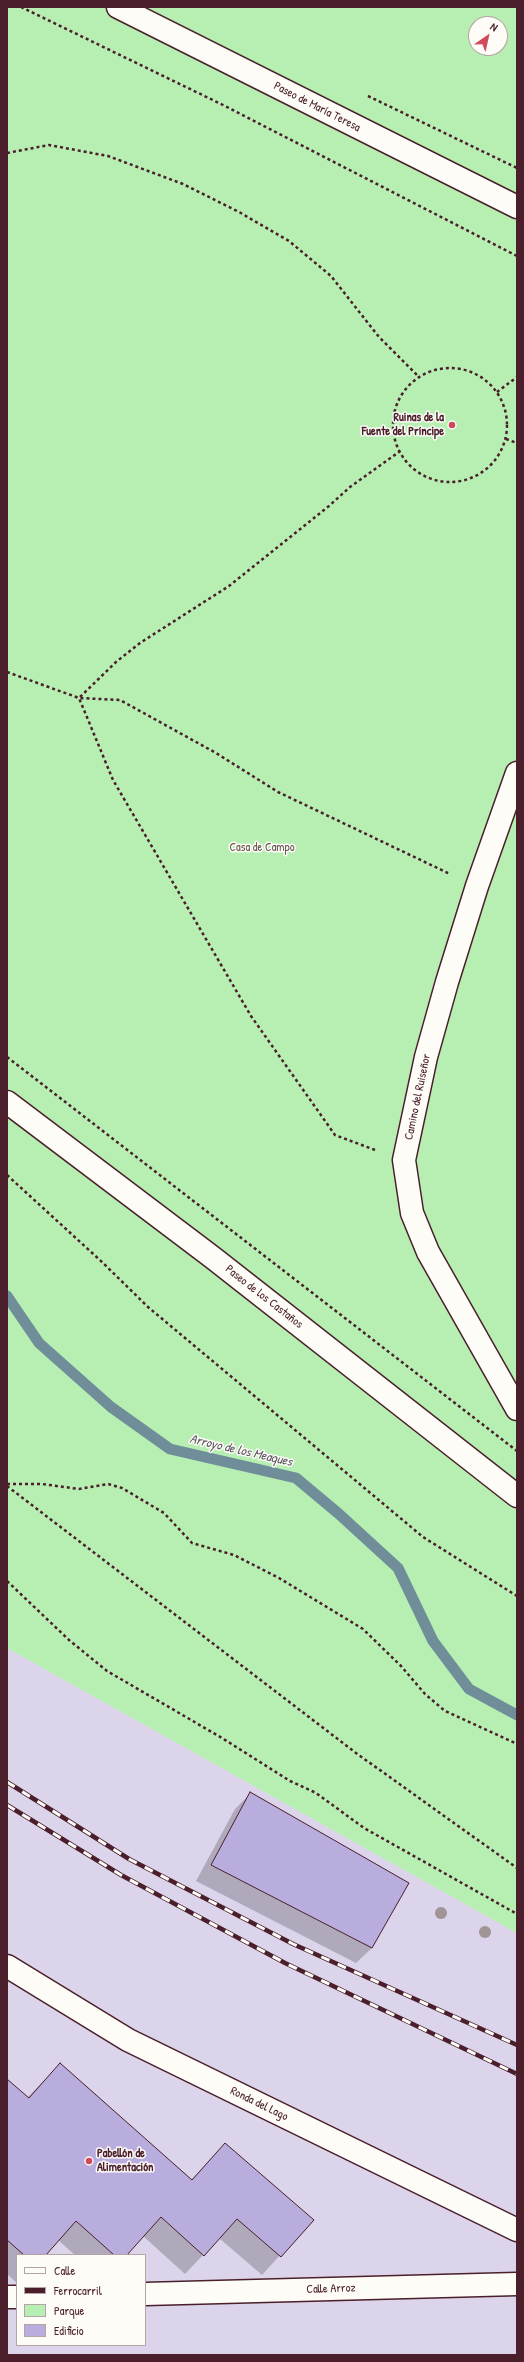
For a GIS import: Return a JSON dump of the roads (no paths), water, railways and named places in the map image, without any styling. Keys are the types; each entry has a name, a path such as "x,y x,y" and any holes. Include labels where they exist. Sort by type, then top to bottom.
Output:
{"street":[{"name":"Paseo de María Teresa","path":"118,7 517,207"},
{"name":"Camino del Ruiseñor","path":"517,772 477,886 426,1057 404,1160 412,1213 428,1252 517,1409"},
{"name":"Paseo de los Castaños","path":"7,1102 212,1257 517,1496"},
{"name":"Ronda del Lago","path":"7,1966 128,2040 517,2230"},
{"name":"Calle Arroz","path":"146,2294 517,2284"}],"waterway":[{"name":"Arroyo de los Meaques","path":"7,1296 39,1343 111,1407 170,1449 296,1478 339,1514 398,1568 433,1641 469,1689 517,1715"}],"railway":[{"path":"7,1782 129,1859 293,1944 517,2045"},
{"path":"7,1805 121,1875 285,1963 517,2074"}],"place":[{"name":"Ruinas de la Fuente del Príncipe","path":"452,425"},
{"name":"Pabellón de Alimentación","path":"89,2161"}],"park label":[{"name":"Casa de Campo","path":"262,848"}]}
